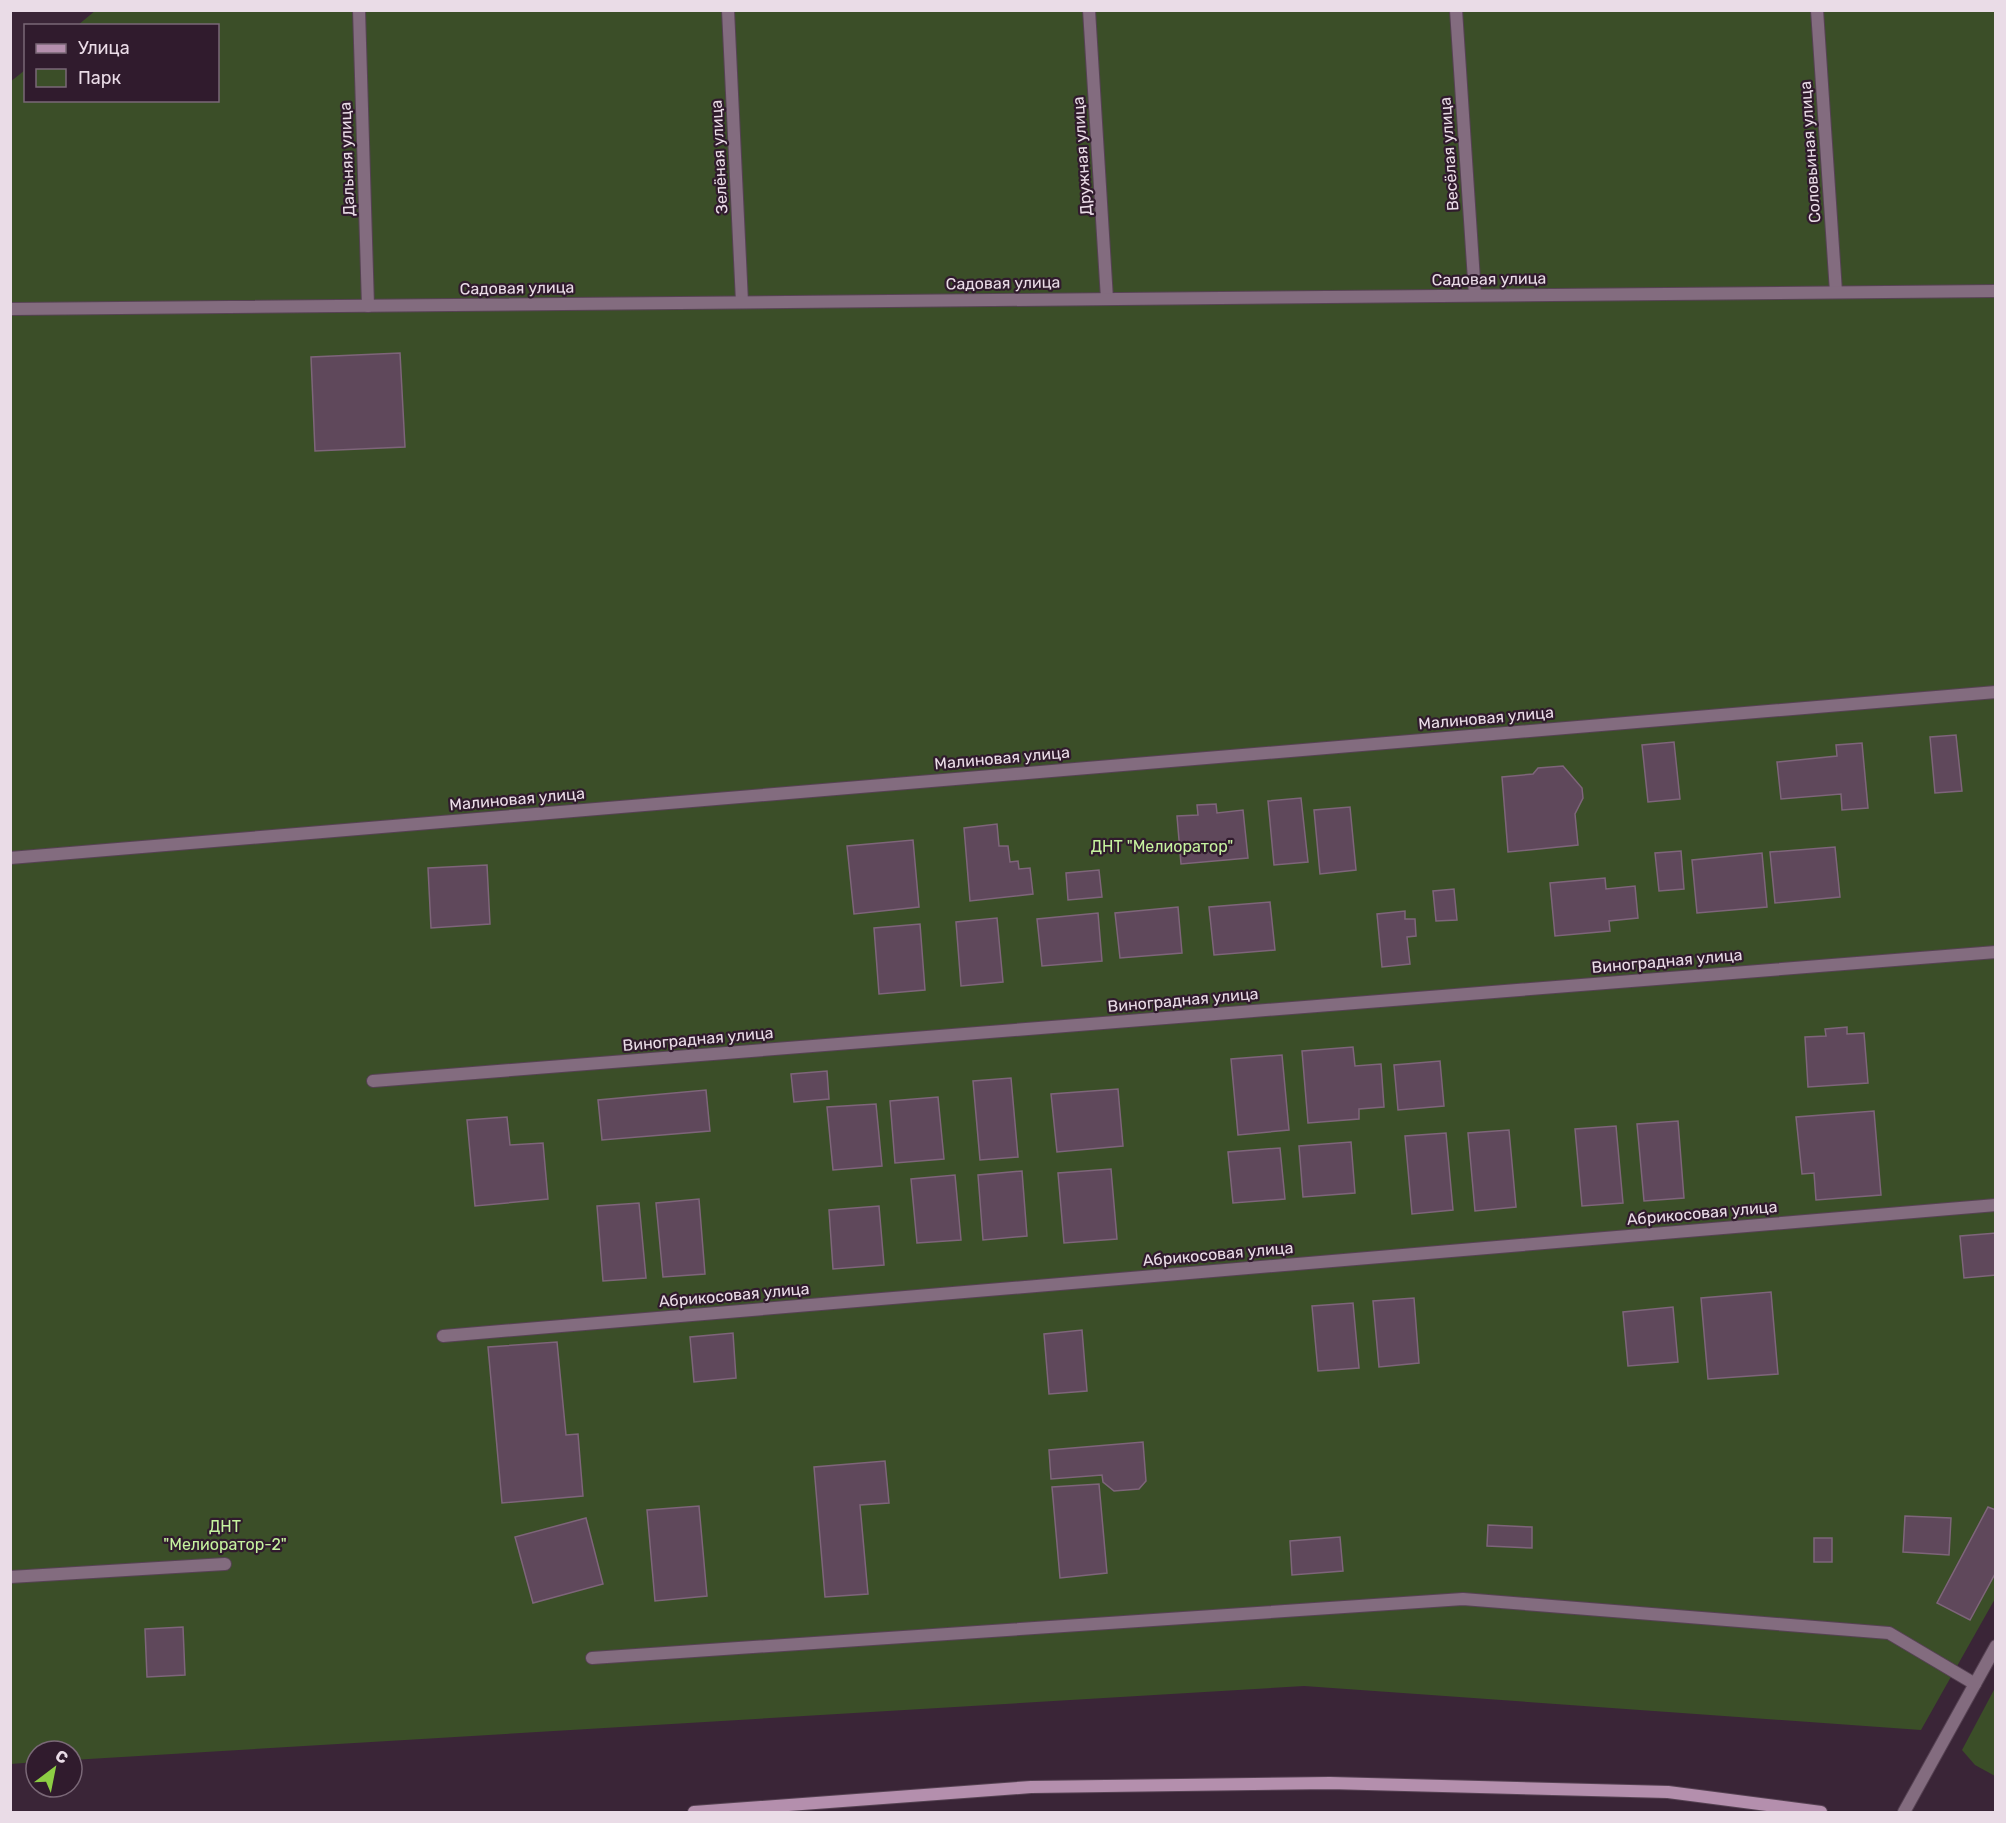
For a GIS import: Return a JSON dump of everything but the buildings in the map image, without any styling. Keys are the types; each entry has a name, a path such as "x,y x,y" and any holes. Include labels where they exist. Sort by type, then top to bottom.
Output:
{"main road":[{"path":"694,1812 1031,1787 1330,1783 1668,1792 1821,1812"}],"street":[{"name":"Дальняя улица","path":"359,10 368,306"},
{"name":"Зелёная улица","path":"728,10 742,302"},
{"name":"Дружная улица","path":"1089,10 1107,299"},
{"name":"Весёлая улица","path":"1456,10 1475,295"},
{"name":"Соловьиная улица","path":"1816,10 1836,292"},
{"name":"Садовая улица","path":"10,309 1995,291"},
{"name":"Малиновая улица","path":"10,858 1995,692"},
{"name":"Виноградная улица","path":"373,1082 1995,952"},
{"name":"Абрикосовая улица","path":"443,1336 1995,1205"},
{"path":"10,1577 225,1564"},
{"path":"592,1658 1463,1599 1889,1633 1975,1684"},
{"path":"1904,1812 1995,1646"}],"green space":[{"name":"ДНТ \"Мелиоратор\"","path":"96,10 1995,11 1996,1597 1921,1730 1304,1686 84,1759 84,1739 24,1739 24,1763 11,1764 10,82 24,71 24,102 219,102 219,24 79,24"},
{"path":"1995,1688 1995,1776 1975,1765 1962,1750"}],"park label":[{"name":"ДНТ \"Мелиоратор-2\"","path":"225,1535"}]}
